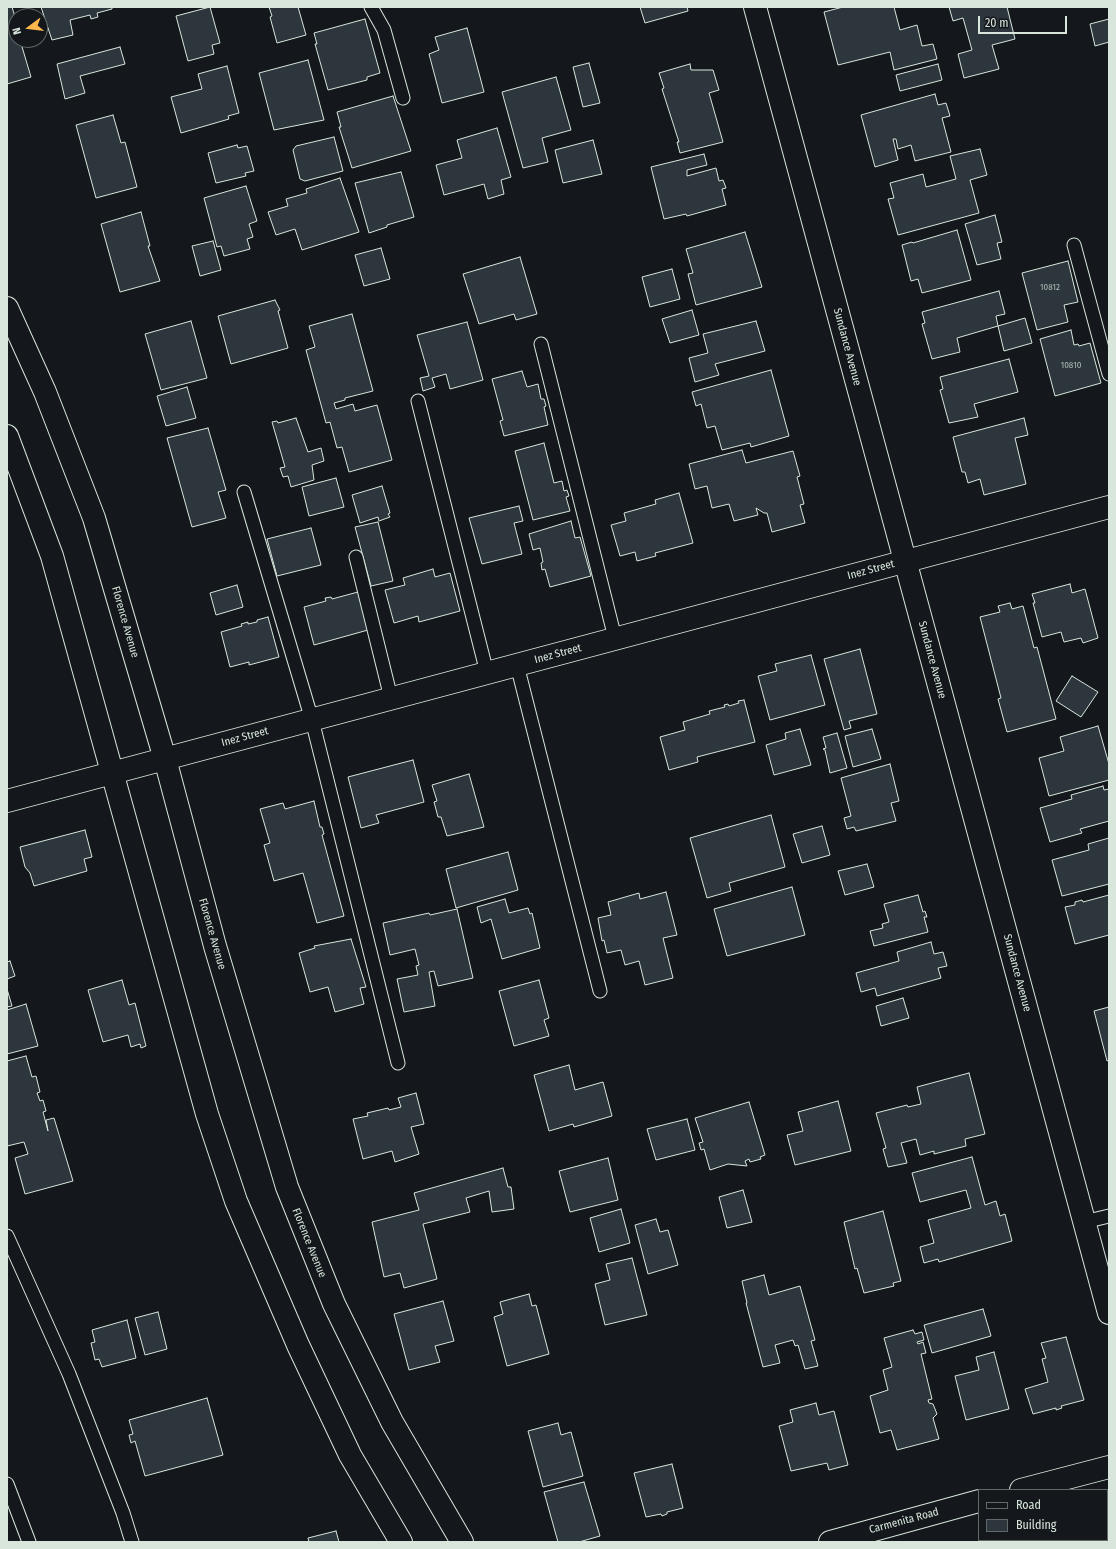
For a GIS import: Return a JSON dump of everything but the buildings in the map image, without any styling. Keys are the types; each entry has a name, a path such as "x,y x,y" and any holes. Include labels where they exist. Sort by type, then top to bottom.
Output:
{"main road":[{"name":"Sundance Avenue","path":"755,7 1109,1313"},
{"name":"Florence Avenue","path":"10,318 45,392 94,518 165,759 215,946 287,1187 334,1304 392,1422 462,1542"},
{"path":"7,436 52,556 207,1114 236,1201 298,1345 347,1448 401,1542"},
{"name":"Inez Street","path":"7,801 1109,506"},
{"path":"1025,1489 1109,1467"},
{"name":"Carmenita Road","path":"830,1542 978,1501"}],"lane":[{"path":"371,7 384,30 403,98"},
{"path":"1074,245 1109,374"},
{"path":"541,344 616,638"},
{"path":"418,401 487,673"},
{"path":"244,492 312,720 398,1063"},
{"path":"356,557 391,698"},
{"path":"517,665 600,991"},
{"path":"1084,1222 1109,1216"},
{"path":"7,1236 69,1374 123,1513 132,1542"},
{"path":"7,1484 29,1542"}]}
